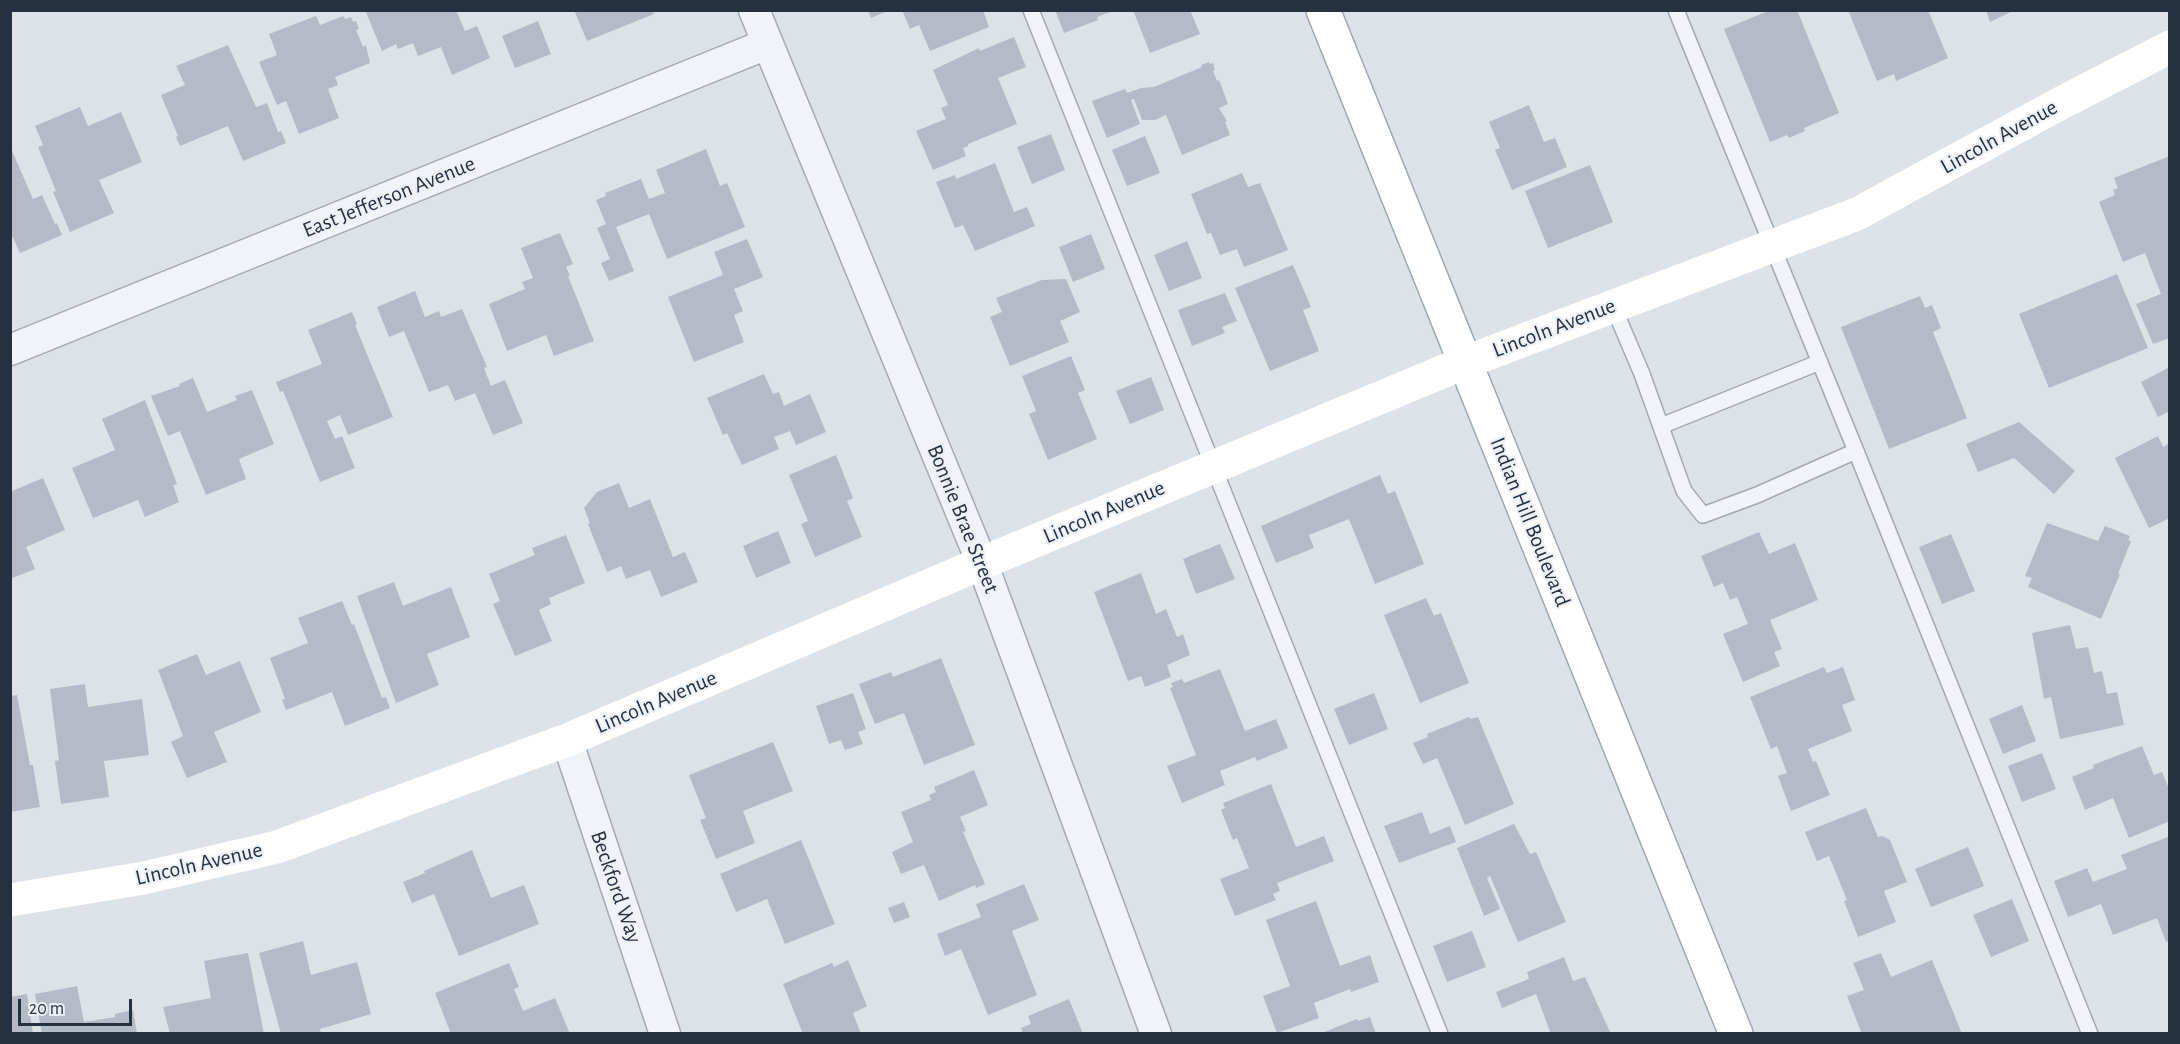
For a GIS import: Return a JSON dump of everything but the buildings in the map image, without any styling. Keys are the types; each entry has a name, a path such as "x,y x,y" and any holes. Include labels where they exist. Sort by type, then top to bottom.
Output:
{"street":[{"name":"Bonnie Brae Street","path":"754,10 982,563 1156,1034"},
{"name":"Indian Hill Boulevard","path":"1323,10 1736,1034"},
{"name":"East Jefferson Avenue","path":"10,350 767,44"},
{"name":"Lincoln Avenue","path":"10,900 144,878 277,847 567,740 982,563 1466,362 1857,214 2169,47"},
{"name":"Beckford Way","path":"567,740 665,1034"}],"lane":[{"path":"1031,10 1440,1034"},
{"path":"1676,10 2090,1034"},
{"path":"1613,306 1642,374 1684,491 1703,515 1757,495 1856,451"},
{"path":"1661,426 1820,362"}]}
